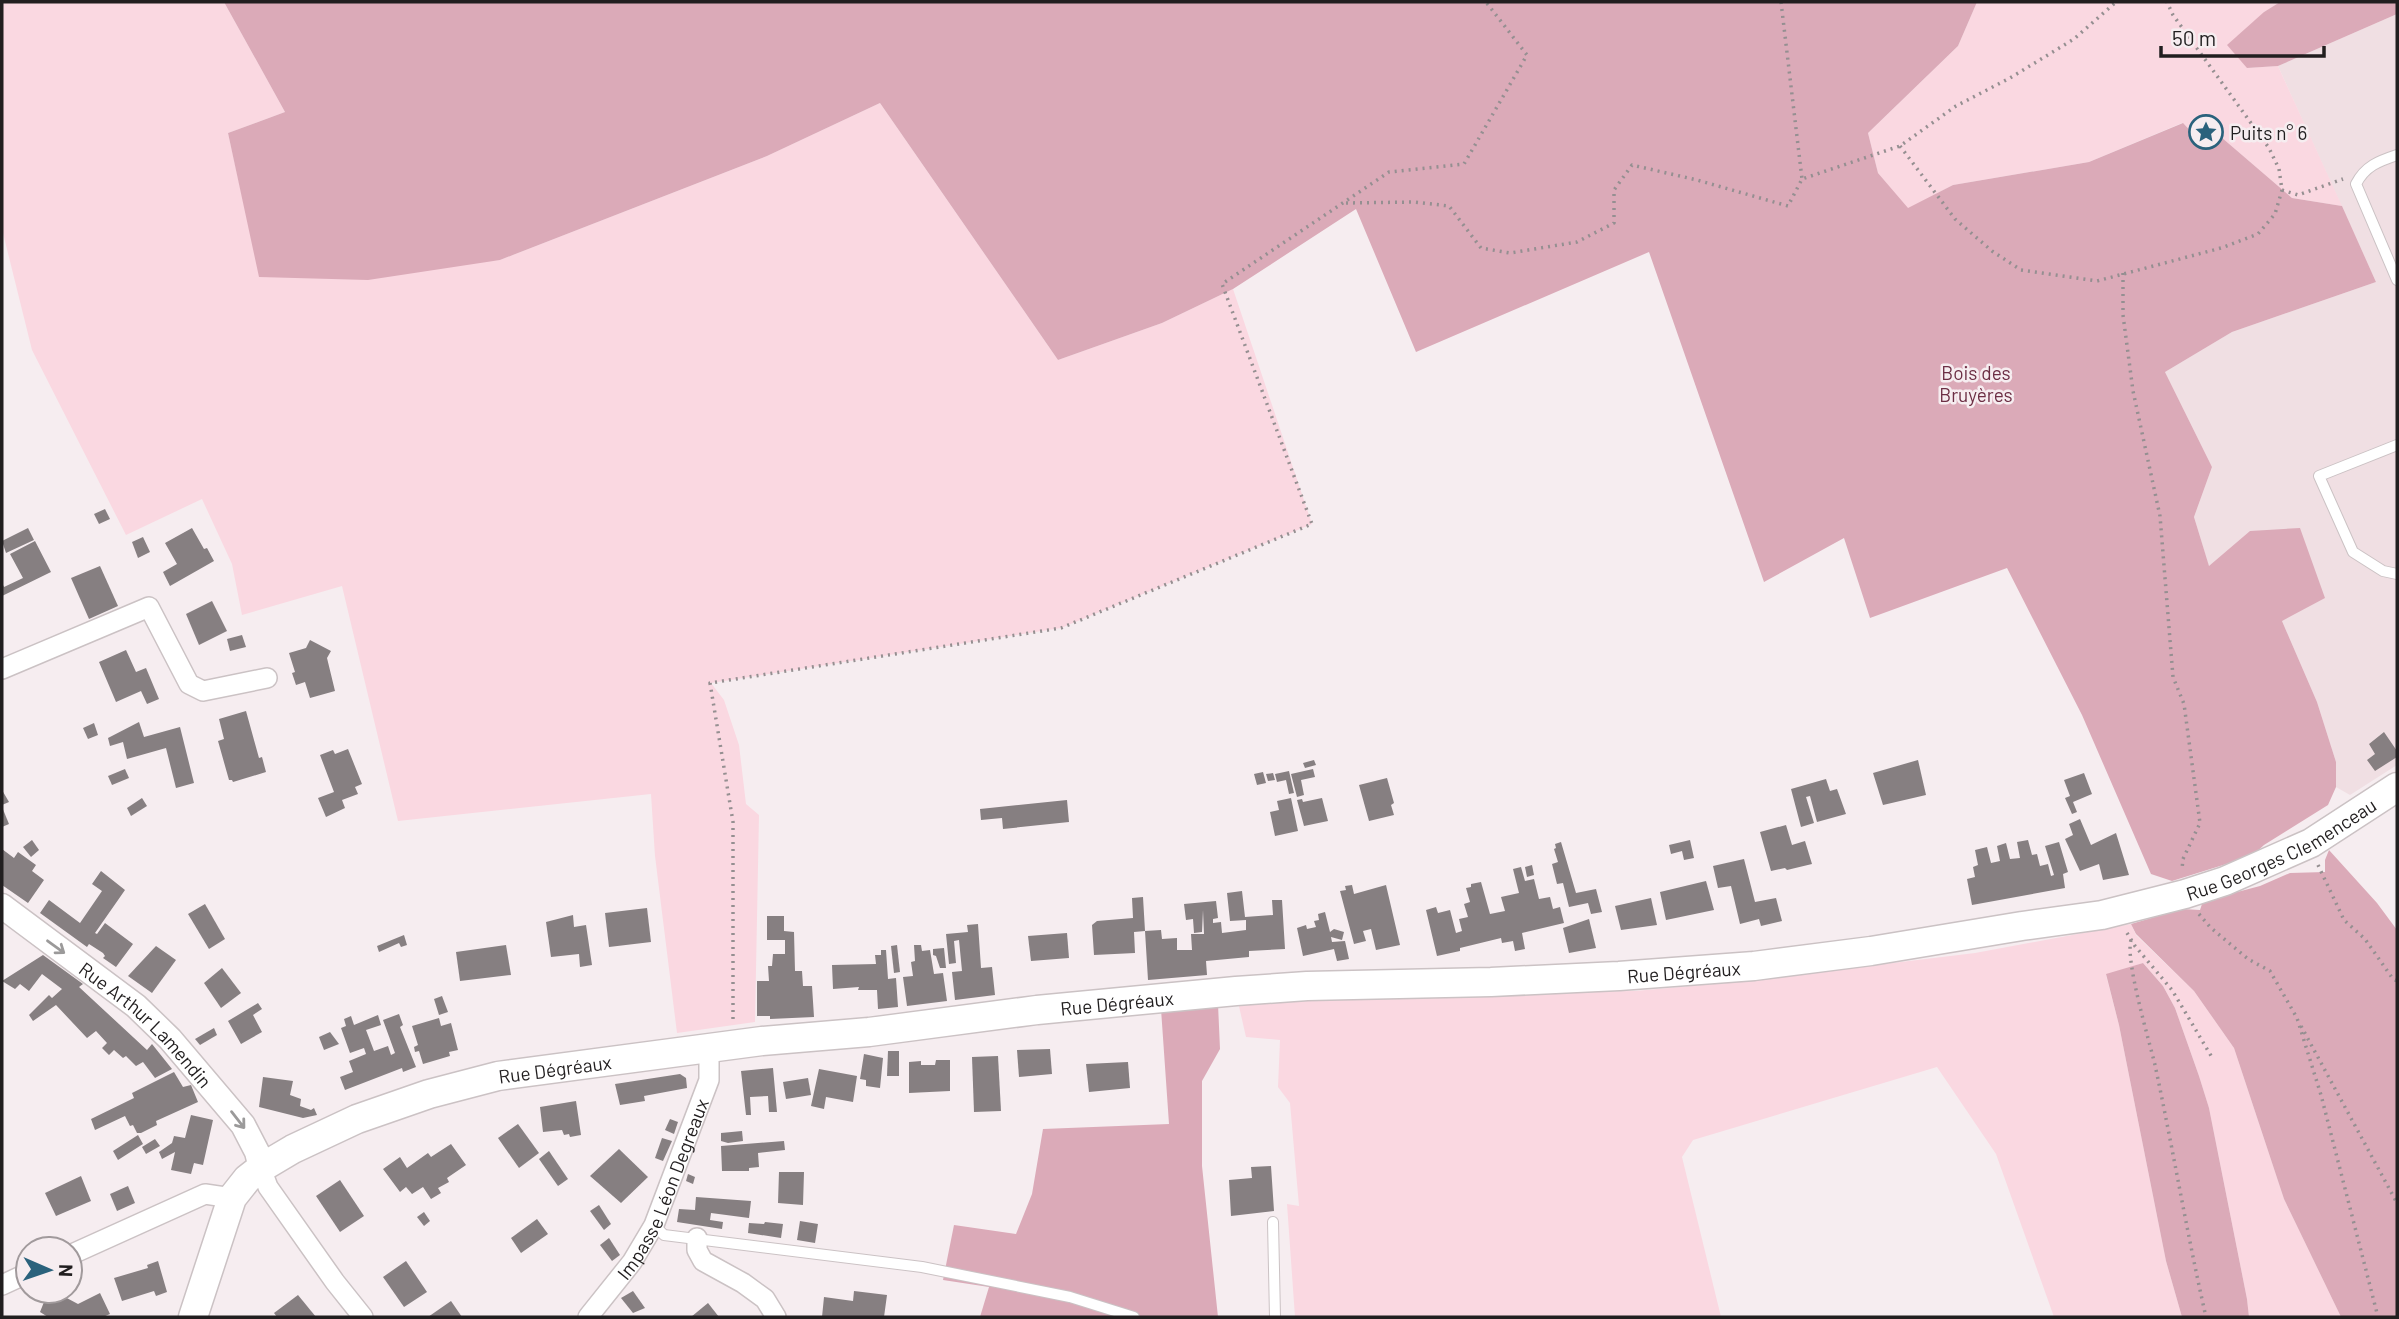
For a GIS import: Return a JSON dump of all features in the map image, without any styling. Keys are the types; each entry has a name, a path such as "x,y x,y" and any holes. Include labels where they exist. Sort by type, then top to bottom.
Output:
{"main road":[{"name":"Rue Georges Clemenceau","path":"2158,901 2225,881 2311,843 2397,787"},
{"name":"Rue Dégréaux","path":"193,1317 232,1198 247,1179 261,1168 293,1149 357,1119 441,1091 529,1071 721,1047 1236,991 1307,986 1619,976 1754,966 1871,951 2118,911 2158,901"}],"street":[{"path":"2,669 149,607 189,684 203,691 267,678"},
{"name":"Rue Arthur Lamendin","path":"2,906 136,1006 170,1040 243,1125 257,1152 261,1168"},
{"name":"Impasse Léon Degreaux","path":"588,1317 632,1262 653,1225 721,1047"},
{"path":"261,1168 268,1187 293,1224 363,1317"},
{"path":"84,1249 205,1194 232,1198"},
{"path":"697,1238 697,1250 703,1261 743,1283 765,1299 776,1317"}],"lane":[{"path":"2397,155 2376,161 2361,173 2356,184 2397,280"},
{"path":"2397,445 2319,476 2353,552 2383,571 2397,574"},
{"path":"1273,1222 1275,1317"},
{"path":"653,1225 664,1235 934,1270 1070,1297 1134,1317"}],"path":[{"path":"721,1047 733,822 710,683 1060,628 1312,524 1222,284 1389,173 1464,164 1527,55 1486,2"},
{"path":"1343,203 1414,202 1449,206 1481,248 1510,253 1577,242 1614,223 1614,190 1632,165 1788,206 1802,179 1781,2"},
{"path":"1802,179 1900,146 1956,106 2010,78 2074,39 2116,2"},
{"path":"1900,146 1955,219 1992,251 2021,270 2097,281 2221,248 2252,237 2267,225 2275,214 2282,190 2279,169 2269,148 2173,15 2167,2"},
{"path":"2282,190 2298,195 2347,177"},
{"path":"2123,273 2123,315 2133,391 2160,516 2173,677 2185,704 2200,823 2183,859 2181,877"},
{"path":"2311,843 2317,863 2344,920 2365,939 2397,981"},
{"path":"2118,911 2131,940 2172,990 2213,1059"},
{"path":"2210,927 2248,959 2270,971 2397,1203"},
{"path":"2131,940 2130,960 2162,1100 2188,1239 2206,1317"},
{"path":"2297,1018 2321,1095 2378,1317"}],"shaded area":[{"path":"2,2 224,2 285,112 228,133 260,277 500,260 767,156 880,103 1058,360 1162,323 1233,289 1312,524 1061,628 711,683 724,700 739,745 746,804 759,815 755,1022 677,1033 655,856 651,794 398,821 342,586 242,615 232,564 202,499 126,535 32,350 2,229"},
{"path":"1977,2 2280,2 2264,12 2247,68 2278,66 2342,206 2292,198 2222,138 2207,150 2182,123 2089,162 1953,185 1908,209 1878,173 1868,133 1958,46"},
{"path":"2397,14 2397,765 2350,795 2336,787 2336,762 2317,702 2282,621 2250,532 2209,567 2194,517 2212,467 2165,372 2232,332 2376,282 2278,66"},
{"path":"2131,924 2136,935 2194,991 2234,1048 2284,1199 2341,1317 2249,1317 2209,1108 2175,1008 2163,986 2143,963 2106,975 2119,1025 2166,1261 2182,1317 2054,1317 1996,1154 1937,1067 1693,1140 1682,1157 1721,1317 1295,1317 1287,1204 1299,1206 1290,1103 1278,1087 1280,1040 1246,1037 1238,1002 1422,993 1635,991 1737,982 1975,953"}],"green space":[{"name":"Bois des Bruyères","path":"224,2 1977,2 1958,46 1868,133 1878,173 1908,208 1953,185 2089,162 2183,123 2207,149 2221,137 2292,198 2342,206 2376,282 2232,332 2165,372 2212,467 2194,517 2209,566 2250,531 2300,528 2325,598 2282,621 2317,702 2336,762 2336,787 2328,805 2264,845 2252,856 2172,881 2151,874 2082,715 2007,568 1870,618 1844,538 1764,582 1649,252 1416,352 1356,209 1233,289 1162,323 1058,360 880,103 767,156 500,260 368,280 259,277 228,133 285,112"},
{"path":"2280,2 2397,2 2397,14 2278,66 2247,68 2227,45 2264,12"},
{"path":"2329,850 2377,903 2397,930 2397,1317 2341,1317 2284,1199 2234,1048 2194,991 2136,934 2131,924 2182,909 2200,910 2203,901 2260,886 2290,873 2325,872 2325,860"},
{"path":"2143,963 2163,986 2175,1008 2209,1108 2249,1317 2182,1317 2166,1261 2119,1025 2106,974"},
{"path":"1218,1004 1220,1049 1202,1081 1202,1166 1218,1317 980,1317 989,1287 943,1280 954,1225 1016,1234 1032,1194 1043,1129 1169,1124 1161,1009"}],"building":[{"path":"105,509 110,519 99,524 94,514"},
{"path":"28,528 34,540 6,553 2,541"},
{"path":"192,528 214,561 170,586 163,572 177,564 165,543"},
{"path":"143,537 150,552 138,558 132,542"},
{"path":"35,541 51,572 2,596 2,583 4,587 23,578 10,554"},
{"path":"100,566 118,606 89,619 71,578"},
{"path":"212,601 227,631 199,645 186,614"},
{"path":"242,635 246,647 230,651 227,639"},
{"path":"310,640 331,651 327,658 335,691 310,698 305,682 296,685 289,653 306,648"},
{"path":"126,650 136,672 146,668 159,699 147,704 141,691 116,702 99,662"},
{"path":"246,711 259,758 262,757 266,772 233,782 229,780 218,741 224,739 219,719"},
{"path":"139,722 144,737 180,727 194,783 176,788 166,748 127,759 123,742 110,746 108,738"},
{"path":"94,723 98,735 88,739 83,728"},
{"path":"2384,732 2397,751 2397,757 2375,771 2367,760 2375,754 2369,744"},
{"path":"348,749 362,784 355,787 358,794 342,800 345,808 326,817 318,798 334,792 320,755 333,750 335,754"},
{"path":"1314,760 1316,765 1305,768 1303,763"},
{"path":"1918,760 1926,795 1883,805 1873,773"},
{"path":"125,769 129,778 112,785 108,776"},
{"path":"1313,769 1315,777 1301,780 1304,795 1297,797 1291,774"},
{"path":"1289,771 1294,793 1289,794 1286,780 1277,782 1275,774"},
{"path":"1263,772 1266,783 1257,785 1254,774"},
{"path":"1273,773 1275,780 1268,781 1266,774"},
{"path":"2084,773 2092,794 2073,802 2077,812 2072,814 2065,798 2070,796 2064,780"},
{"path":"1387,778 1394,803 1391,805 1394,815 1369,821 1359,785"},
{"path":"1826,779 1830,791 1837,789 1846,814 1817,822 1810,796 1806,797 1814,823 1801,827 1791,789"},
{"path":"2,790 9,802 2,805"},
{"path":"142,798 147,806 131,816 127,808"},
{"path":"1291,798 1298,831 1275,836 1270,812 1279,810 1277,801"},
{"path":"1322,798 1328,821 1304,826 1297,800 1302,799 1303,802"},
{"path":"1067,800 1069,822 1003,829 1002,818 981,820 980,809"},
{"path":"2,807 9,824 2,827"},
{"path":"2080,819 2091,845 2116,833 2129,875 2103,880 2099,864 2080,871 2065,839 2073,835 2069,824"},
{"path":"1786,825 1792,845 1805,841 1812,864 1771,871 1760,832"},
{"path":"32,840 39,850 31,857 23,847"},
{"path":"1690,840 1694,858 1684,860 1682,851 1671,854 1669,845"},
{"path":"2028,840 2032,855 2037,854 2040,866 2048,864 2051,876 2054,875 2045,846 2059,842 2068,872 2063,874 2065,888 1972,905 1967,879 1975,877 1973,867 1978,865 1975,850 1987,847 1991,863 2000,861 1997,846 2006,843 2010,859 2020,858 2017,842"},
{"path":"1561,842 1576,893 1596,889 1602,912 1591,914 1588,903 1569,907 1563,883 1557,884 1552,864 1558,862 1555,844"},
{"path":"2,849 14,858 18,852 36,865 32,871 44,880 28,903 2,885"},
{"path":"1744,859 1755,902 1776,898 1782,921 1761,926 1759,919 1740,924 1731,886 1718,888 1713,866"},
{"path":"1532,865 1534,875 1527,877 1525,867"},
{"path":"1521,867 1525,881 1534,879 1539,899 1550,897 1553,909 1560,907 1564,923 1522,933 1525,949 1515,951 1513,941 1502,943 1501,938 1437,956 1426,910 1436,907 1438,913 1450,910 1456,933 1462,931 1459,919 1468,917 1464,904 1470,902 1466,888 1481,882 1490,914 1505,911 1501,897 1519,893 1513,869"},
{"path":"101,871 125,890 95,933 97,934 105,923 133,944 116,967 103,958 103,953 89,944 87,947 40,913 49,900 80,923 102,891 92,884"},
{"path":"1706,881 1714,910 1666,920 1660,892"},
{"path":"1352,885 1354,894 1386,885 1400,945 1376,950 1371,929 1363,931 1366,941 1354,944 1340,891 1346,890 1345,886"},
{"path":"1242,891 1245,917 1273,915 1272,900 1282,900 1285,949 1249,951 1249,957 1206,961 1207,975 1148,980 1145,931 1161,930 1162,939 1177,938 1177,950 1192,950 1191,934 1204,934 1203,910 1202,932 1194,933 1193,919 1186,920 1184,904 1216,901 1218,918 1213,919 1213,923 1221,922 1222,933 1246,930 1246,920 1230,921 1227,893"},
{"path":"1143,897 1145,931 1134,932 1135,953 1094,955 1092,925 1097,921 1133,918 1132,898"},
{"path":"1651,898 1657,925 1621,930 1615,906"},
{"path":"205,904 225,939 209,949 188,914"},
{"path":"647,908 651,942 609,947 605,913"},
{"path":"1325,912 1330,932 1334,929 1344,932 1342,940 1331,937 1332,942 1345,941 1349,959 1337,961 1334,949 1303,956 1297,928 1306,925 1307,929 1316,927 1314,921 1319,920 1318,914"},
{"path":"573,915 574,927 586,925 592,965 580,967 579,954 551,957 546,922"},
{"path":"767,916 784,916 784,931 794,932 795,971 802,971 803,986 812,986 814,1017 770,1019 770,1016 757,1016 757,981 769,981 768,966 772,966 773,954 785,954 785,940 767,940"},
{"path":"1589,919 1596,948 1569,953 1563,928"},
{"path":"978,924 981,968 992,967 995,995 955,1000 952,972 962,971 959,940 954,941 956,963 949,964 946,934 968,932 967,925"},
{"path":"1067,933 1069,958 1031,961 1028,936"},
{"path":"404,935 407,945 401,947 399,943 379,952 377,946"},
{"path":"506,945 511,975 460,981 456,952"},
{"path":"897,945 900,972 894,973 891,946"},
{"path":"914,945 921,945 922,951 930,950 934,974 943,973 947,1001 907,1006 903,977 913,976 911,962 915,961"},
{"path":"156,946 176,960 152,993 128,976"},
{"path":"944,948 946,968 940,968 933,949"},
{"path":"881,950 886,950 888,979 896,978 898,1007 878,1009 877,990 858,990 859,987 833,989 832,965 876,964 875,955 881,955"},
{"path":"43,955 83,984 79,987 147,1050 152,1044 172,1069 155,1078 143,1062 136,1066 126,1056 123,1058 114,1050 109,1055 102,1048 107,1043 96,1031 87,1038 56,1005 33,1021 29,1015 49,995 52,998 62,989 42,974 29,991 20,984 15,989 2,981"},
{"path":"222,968 241,993 221,1008 204,983"},
{"path":"442,996 448,1012 439,1015 434,999"},
{"path":"258,1003 262,1009 253,1015 262,1032 241,1044 228,1021"},
{"path":"399,1014 403,1025 400,1027 416,1067 403,1072 402,1068 345,1090 340,1077 353,1072 349,1061 366,1054 364,1048 350,1053 341,1028 346,1026 344,1019 351,1016 354,1025 378,1015 381,1025 366,1030 374,1051 388,1046 391,1055 395,1053 383,1020"},
{"path":"439,1018 441,1026 451,1023 458,1050 449,1052 450,1056 423,1064 419,1051 415,1052 414,1047 418,1045 412,1026"},
{"path":"214,1028 217,1035 200,1045 195,1039"},
{"path":"330,1032 339,1044 324,1050 319,1037"},
{"path":"1050,1049 1052,1074 1019,1077 1017,1050"},
{"path":"888,1051 899,1051 899,1076 887,1076"},
{"path":"864,1054 883,1058 880,1088 866,1086 866,1080 860,1079"},
{"path":"998,1056 1001,1111 974,1112 972,1057"},
{"path":"936,1060 950,1060 950,1091 909,1093 909,1062 921,1061 921,1065 935,1065"},
{"path":"1128,1062 1130,1088 1089,1092 1086,1064"},
{"path":"773,1068 777,1112 769,1112 768,1096 750,1097 751,1115 746,1115 741,1071"},
{"path":"819,1069 857,1076 853,1102 826,1097 824,1109 811,1106"},
{"path":"174,1072 183,1087 191,1085 198,1102 156,1121 157,1125 141,1133 137,1133 133,1125 130,1126 125,1116 95,1130 91,1119 134,1098 132,1093"},
{"path":"680,1074 686,1078 687,1088 644,1096 645,1101 620,1105 615,1084"},
{"path":"263,1077 293,1081 290,1095 301,1099 300,1106 311,1110 314,1108 317,1115 303,1118 259,1107"},
{"path":"808,1078 811,1095 786,1099 783,1082"},
{"path":"576,1101 581,1135 570,1137 569,1134 564,1135 562,1130 543,1132 540,1107"},
{"path":"191,1115 213,1120 203,1165 194,1163 191,1174 171,1170 175,1152 162,1159 159,1152 172,1143 174,1136 185,1138"},
{"path":"670,1119 678,1122 674,1134 665,1130"},
{"path":"518,1124 539,1153 519,1168 498,1138"},
{"path":"742,1131 743,1141 721,1141 721,1133"},
{"path":"138,1135 143,1144 118,1160 113,1151"},
{"path":"662,1138 672,1141 663,1161 655,1158"},
{"path":"155,1139 160,1146 146,1154 142,1147"},
{"path":"784,1141 785,1150 758,1153 759,1167 749,1168 749,1171 722,1171 721,1146"},
{"path":"451,1144 466,1165 447,1178 449,1182 438,1188 441,1193 431,1199 423,1187 412,1194 406,1187 400,1192 383,1169 400,1157 407,1168 428,1153 431,1157"},
{"path":"619,1149 648,1177 621,1203 590,1176"},
{"path":"549,1151 568,1179 558,1186 539,1159"},
{"path":"1271,1166 1274,1211 1231,1216 1229,1180 1252,1178 1251,1167"},
{"path":"779,1172 804,1172 803,1205 778,1203"},
{"path":"688,1174 695,1177 693,1184 686,1181"},
{"path":"81,1176 91,1201 56,1216 45,1193"},
{"path":"340,1180 364,1216 340,1232 316,1196"},
{"path":"128,1186 135,1203 117,1211 110,1194"},
{"path":"696,1197 751,1201 749,1218 711,1213 710,1220 723,1222 722,1229 677,1222 679,1209 695,1210"},
{"path":"599,1205 611,1224 604,1230 590,1211"},
{"path":"424,1212 430,1221 424,1226 417,1217"},
{"path":"537,1219 548,1234 521,1253 511,1238"},
{"path":"800,1221 818,1224 815,1243 797,1240"},
{"path":"749,1223 783,1224 781,1238 748,1233"},
{"path":"609,1238 620,1255 612,1261 600,1245"},
{"path":"158,1261 167,1292 156,1296 154,1291 122,1301 114,1278 148,1268 147,1265"},
{"path":"406,1261 427,1292 404,1307 383,1277"},
{"path":"633,1291 645,1308 633,1313 621,1298"},
{"path":"854,1291 887,1295 884,1317 822,1317 824,1297 853,1301"},
{"path":"100,1293 110,1314 103,1317 48,1317 40,1312 43,1305 84,1305 84,1301"},
{"path":"298,1295 316,1317 277,1317 274,1313"},
{"path":"451,1301 462,1317 428,1317"},
{"path":"708,1303 719,1317 691,1317"}],"place":[{"name":"Puits n° 6","path":"2206,132"}]}
